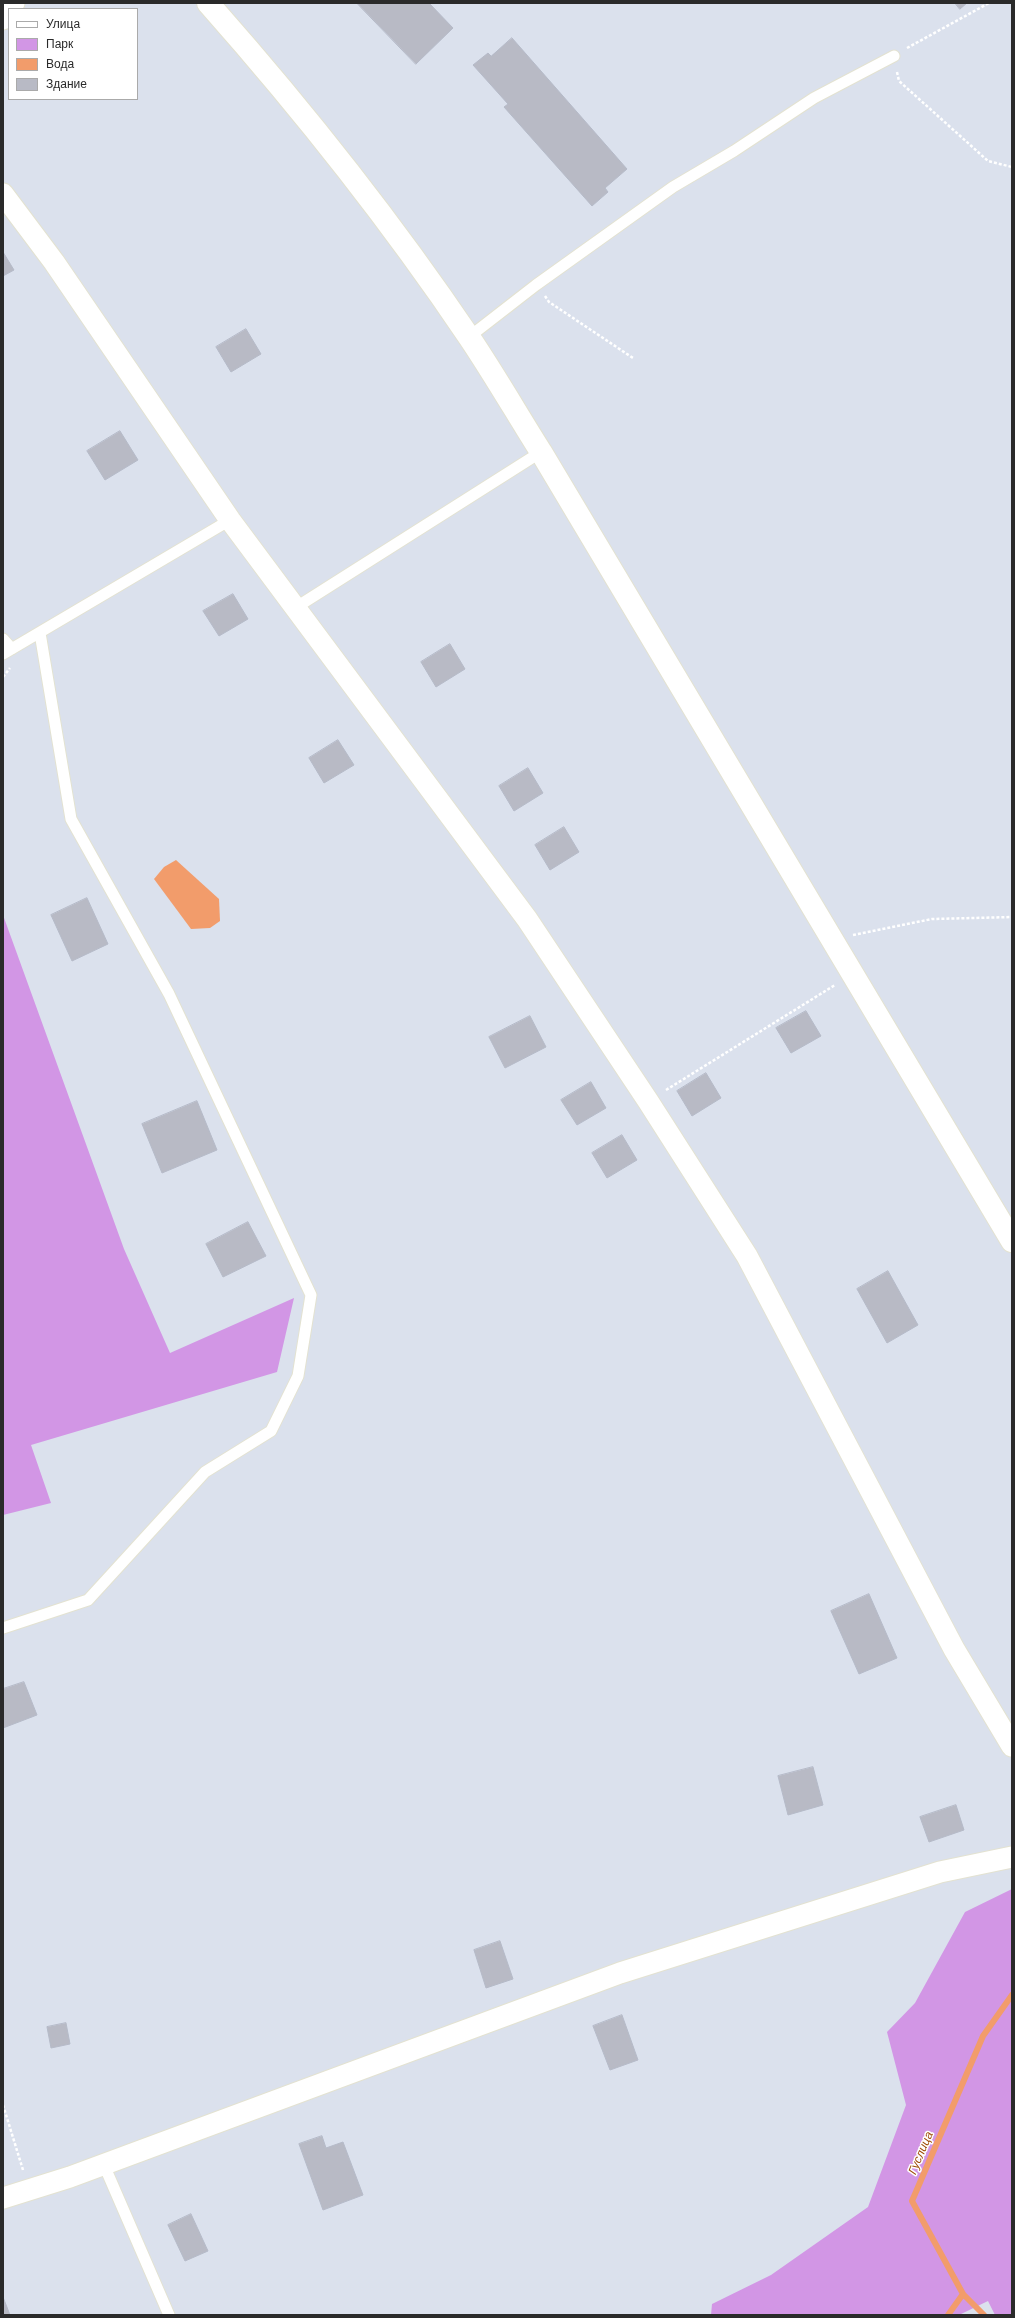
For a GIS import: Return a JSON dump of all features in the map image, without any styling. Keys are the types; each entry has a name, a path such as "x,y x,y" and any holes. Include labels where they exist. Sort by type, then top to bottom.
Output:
{"main road":[{"path":"208,3 242,41 375,207 469,337 541,452 1012,1241"}],"street":[{"path":"3,194 54,262 230,520 528,919 648,1101 746,1256 954,1649 1012,1746"},
{"path":"3,2198 104,2164 620,1973 940,1872 1012,1857"}],"lane":[{"path":"469,337 536,285 673,187 734,151 814,98 894,56"},
{"path":"295,608 541,452"},
{"path":"3,639 8,651 230,520"},
{"path":"3,1628 88,1600 204,1472 271,1431 298,1376 311,1295 169,994 71,819 40,633"},
{"path":"104,2164 169,2315"}],"path":[{"path":"989,3 894,56 899,81 988,161 1012,166"},
{"path":"536,285 549,302 633,358"},
{"path":"833,939 932,918 1012,917"},
{"path":"648,1101 853,973"},
{"path":"3,2105 30,2190"}],"green space":[{"path":"3,915 124,1249 170,1353 294,1298 277,1372 31,1445 51,1503 3,1515"},
{"path":"1012,1889 1012,2315 995,2315 988,2301 959,2315 711,2315 712,2304 771,2275 868,2207 906,2105 887,2032 915,2003 965,1912"}],"water":[{"path":"176,860 219,899 220,921 210,928 191,929 154,879 164,867"}],"building":[{"path":"357,3 429,3 453,28 416,64"},
{"path":"955,3 967,3 960,9"},
{"path":"512,38 627,169 605,188 608,192 592,206 504,107 508,104 473,65 488,53 491,56"},
{"path":"3,252 14,270 3,276"},
{"path":"246,329 261,354 231,372 216,347"},
{"path":"120,431 138,460 105,480 87,451"},
{"path":"233,594 248,619 219,636 203,611"},
{"path":"450,644 465,669 436,687 421,662"},
{"path":"338,740 354,765 324,783 309,758"},
{"path":"528,768 543,793 514,811 499,786"},
{"path":"564,827 579,852 550,870 535,845"},
{"path":"87,898 108,944 72,961 51,915"},
{"path":"806,1011 821,1036 791,1053 776,1028"},
{"path":"530,1016 546,1047 505,1068 489,1037"},
{"path":"706,1073 721,1098 692,1116 677,1091"},
{"path":"591,1082 606,1108 577,1125 561,1100"},
{"path":"197,1101 217,1150 162,1173 142,1124"},
{"path":"622,1135 637,1160 607,1178 592,1153"},
{"path":"248,1222 266,1256 223,1277 206,1244"},
{"path":"888,1271 918,1325 887,1343 857,1289"},
{"path":"869,1594 897,1658 859,1674 831,1611"},
{"path":"24,1682 37,1715 3,1728 3,1689"},
{"path":"813,1767 823,1805 788,1815 778,1776"},
{"path":"956,1805 964,1830 929,1842 920,1817"},
{"path":"500,1941 513,1979 486,1988 474,1950"},
{"path":"622,2015 638,2060 610,2070 593,2026"},
{"path":"66,2023 70,2044 51,2048 47,2027"},
{"path":"322,2136 326,2148 343,2142 363,2195 323,2210 299,2144"},
{"path":"191,2214 208,2251 185,2261 168,2225"},
{"path":"3,2297 10,2315 3,2315"}],"waterway":[{"name":"Гуслица","path":"984,2315 963,2294 912,2201 983,2036 1012,1995"},
{"path":"948,2315 963,2294"}]}
